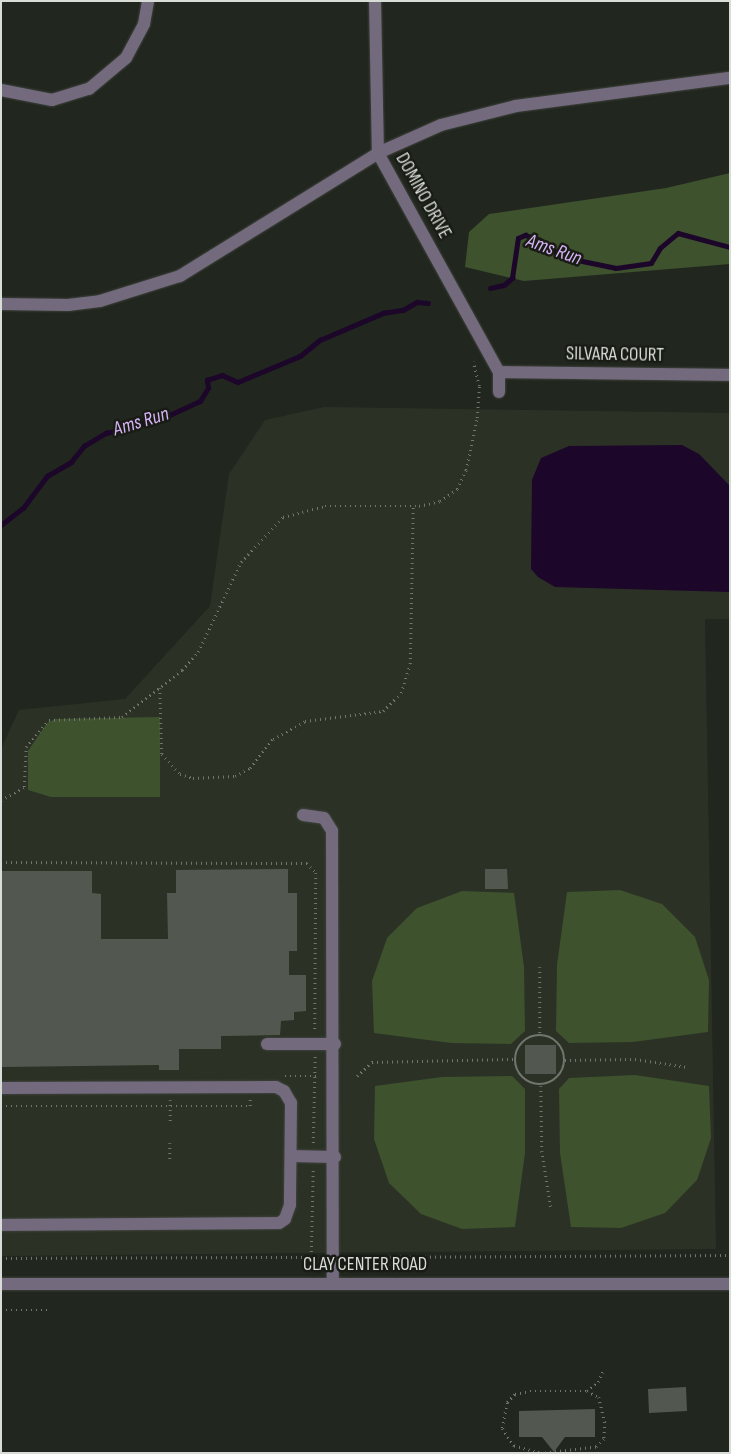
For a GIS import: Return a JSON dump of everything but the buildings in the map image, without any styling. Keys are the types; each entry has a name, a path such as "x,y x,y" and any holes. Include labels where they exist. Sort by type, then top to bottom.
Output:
{"street":[{"path":"1,90 52,100 96,85 118,68 138,39 148,1"},
{"name":"DOMINO DRIVE","path":"375,1 378,153 499,372 499,392"},
{"path":"1,304 68,305 100,300 180,276 378,153 441,125 495,110 730,78"},
{"name":"SILVARA COURT","path":"499,372 730,375"},
{"path":"303,815 324,818 332,831 334,1044 333,1284"},
{"path":"267,1044 334,1044"},
{"path":"1,1088 276,1087 288,1096 291,1156 290,1206 285,1219 279,1223 1,1225"},
{"path":"291,1156 334,1157"},
{"name":"CLAY CENTER ROAD","path":"1,1284 730,1284"}],"path":[{"path":"1,800 24,787 26,747 49,720 122,717 160,688 198,652 241,562 283,517 325,506 413,506 440,501 457,489 466,470 479,401 473,362"},
{"path":"160,688 162,754 180,774 193,778 234,776 250,768 274,740 305,721 383,711 401,693 410,664 413,506"},
{"path":"1,862 307,863 316,873 315,1030"},
{"path":"540,967 540,1035"},
{"path":"540,1035 555,1040 565,1060 555,1080 541,1086 525,1081 514,1059 520,1045 540,1035"},
{"path":"313,1147 315,1056"},
{"path":"357,1076 372,1062 514,1059"},
{"path":"565,1060 634,1059 687,1067"},
{"path":"541,1086 542,1151 551,1208"},
{"path":"1,1106 250,1106 250,1087"},
{"path":"170,1099 170,1121"},
{"path":"170,1143 170,1161"},
{"path":"311,1257 313,1167"},
{"path":"346,1257 730,1255"},
{"path":"1,1258 320,1257"},
{"path":"1,1310 51,1310"},
{"path":"587,1391 598,1382 603,1370"},
{"path":"539,1453 514,1446 502,1428 507,1402 515,1394 530,1391 587,1391 599,1398 605,1422 604,1439 596,1448 545,1453"}],"shaded area":[{"path":"324,407 730,413 730,619 705,619 716,1249 1,1256 1,749 19,710 125,699 210,606 229,474 265,420"},
{"path":"682,445 699,454 730,486 730,592 555,587 538,577 531,569 532,480 541,458 569,446"}],"green space":[{"path":"730,173 730,264 524,281 465,267 469,232 489,214 666,188"},
{"path":"160,717 160,797 51,797 28,790 28,751 47,723 55,719"},
{"path":"620,890 662,904 695,937 709,980 708,1032 633,1042 569,1043 556,1031 557,965 567,892"},
{"path":"462,891 514,893 524,967 525,1031 511,1044 451,1043 374,1033 372,981 387,938 417,908"},
{"path":"635,1075 709,1086 711,1138 697,1180 665,1213 621,1228 571,1227 560,1153 559,1089 569,1078"},
{"path":"512,1076 525,1089 525,1153 515,1227 462,1229 421,1214 389,1183 374,1139 375,1086 442,1077"}],"waterway":[{"name":"Ams Run","path":"490,288 504,285 512,278 518,238 525,235 540,240 563,257 616,268 651,263 660,248 678,233 730,247"},
{"name":"Ams Run","path":"1,525 23,508 47,476 71,462 84,446 106,433 124,429 130,422 150,424 200,401 208,388 207,380 222,375 238,382 300,356 320,340 383,313 403,310 417,302 428,303"}]}
